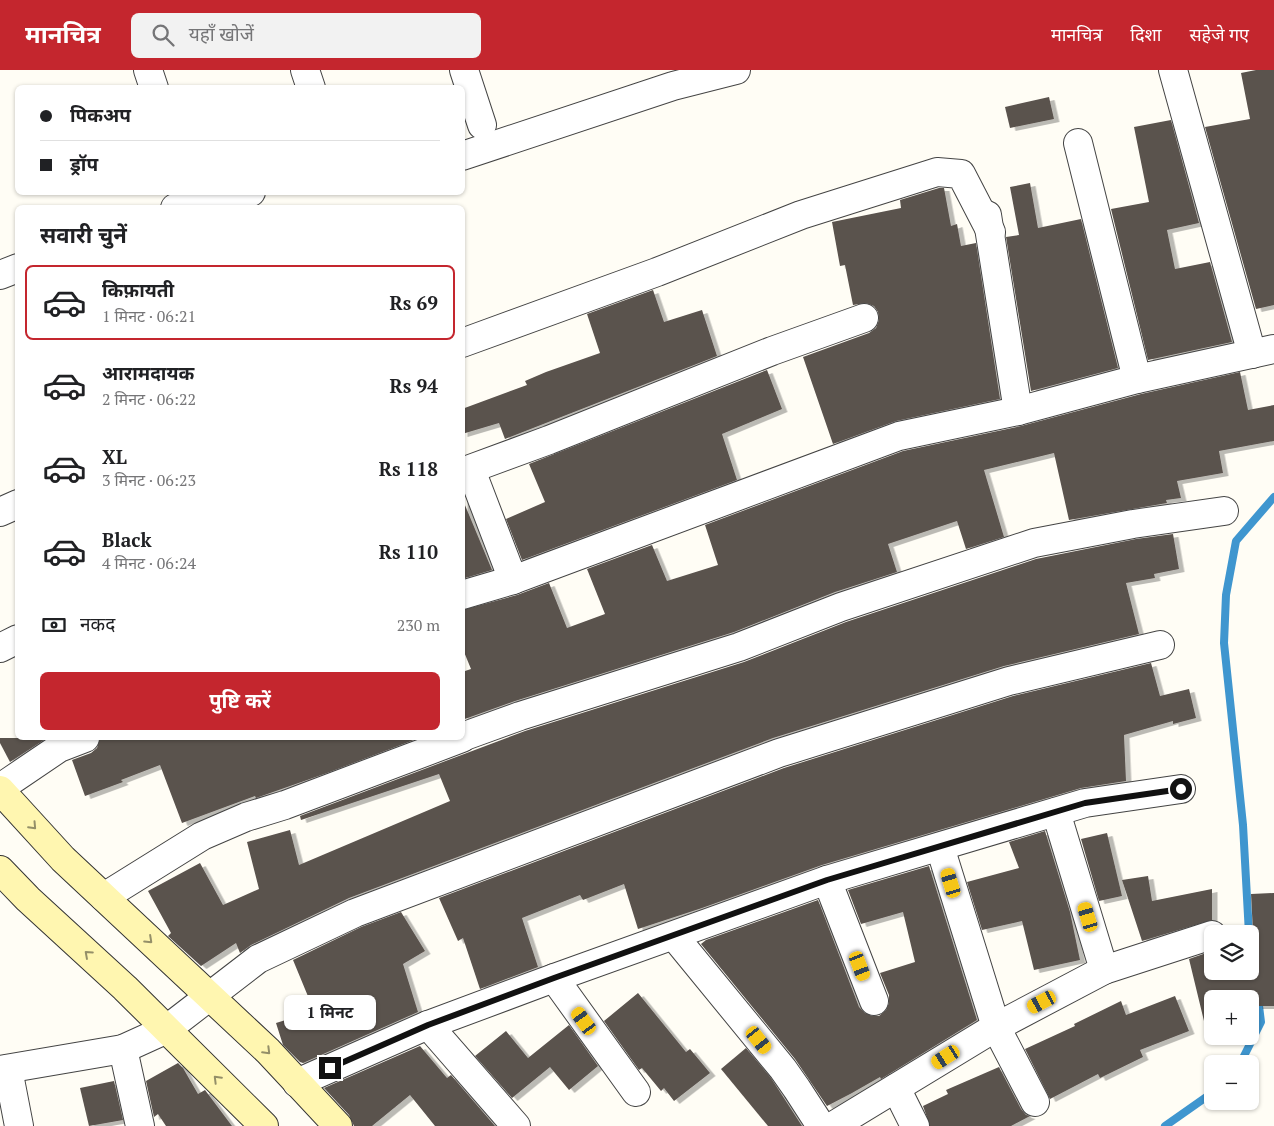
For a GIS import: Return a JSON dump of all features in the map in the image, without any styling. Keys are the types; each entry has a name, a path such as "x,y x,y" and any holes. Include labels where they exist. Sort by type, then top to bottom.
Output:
{"main road":[{"path":"0,789 64,859 268,1051 338,1126"},
{"path":"0,870 28,900 125,988 264,1126"}],"street":[{"path":"148,70 153,85"},
{"path":"305,70 310,85"},
{"path":"464,70 482,125"},
{"path":"465,155 673,86 736,70"},
{"path":"465,595 513,580 899,436 1018,411 1137,379 1263,352 1173,70"},
{"path":"1078,143 1137,379"},
{"path":"465,342 648,275 801,215 937,172 961,174 991,232"},
{"path":"978,175 991,232 1018,411"},
{"path":"183,205 235,195"},
{"path":"0,275 15,269"},
{"path":"513,580 467,471 772,351 864,318"},
{"path":"0,512 15,505"},
{"path":"465,736 520,716 739,647 841,607 1034,543 1133,524 1224,511"},
{"path":"0,648 15,640"},
{"path":"19,1126 4,1070 123,1048 167,1029 258,959 355,913 779,753 1009,682 1160,645"},
{"path":"0,789 59,748 80,740"},
{"path":"104,897 202,836 246,817 285,805 454,740"},
{"path":"297,1083 428,1025 827,880 1085,803 1181,789"},
{"path":"1056,812 1104,970"},
{"path":"940,847 996,1027 1035,1102"},
{"path":"827,880 874,1001"},
{"path":"674,936 783,1069 821,1126"},
{"path":"833,1126 996,1027 1104,970 1204,938"},
{"path":"554,978 636,1092"},
{"path":"428,1025 516,1126"},
{"path":"123,1048 140,1126"},
{"path":"896,1088 915,1126"}],"building":[{"path":"1256,70 1274,70 1274,305 1256,309 1205,127 1250,119 1241,73"},
{"path":"1049,97 1054,119 1010,128 1005,107"},
{"path":"1171,120 1199,223 1167,230 1175,269 1210,262 1232,342 1148,360 1111,209 1149,202 1134,127"},
{"path":"1030,183 1038,228 1081,219 1118,368 1031,391 1006,237 1019,235 1010,187"},
{"path":"944,188 951,226 957,224 961,246 976,243 1000,399 896,421 833,444 803,357 869,333 876,328 879,320 878,312 874,306 866,303 853,305 845,265 840,266 832,222 901,208 900,200"},
{"path":"653,290 664,322 702,310 717,356 505,439 499,423 465,433 465,408 527,385 525,381 546,372 600,353 587,314"},
{"path":"767,370 782,409 722,434 737,480 522,560 506,519 545,502 529,464"},
{"path":"1240,372 1248,410 1274,405 1274,441 1219,451 1223,473 1177,481 1181,498 1166,500 1167,503 1069,520 1054,453 984,470 1004,537 966,549 957,521 888,544 897,572 835,592 734,632 515,701 465,719 465,671 471,669 465,654 465,609 517,595 549,583 567,628 605,614 587,569 652,545 667,581 718,565 705,525 903,451 1021,426 1141,394"},
{"path":"465,505 492,570 465,578"},
{"path":"1173,534 1179,569 1154,574 1155,578 1126,583 1139,634 1004,666 773,738 349,898 251,945 240,953 236,943 201,966 168,936 171,933 148,891 200,863 223,905 259,889 247,842 290,830 299,865 450,801 439,774 301,820 300,816 525,731 744,662 846,622 1036,559 1136,539"},
{"path":"1151,663 1160,696 1189,689 1196,718 1173,724 1173,721 1124,735 1126,781 1081,788 822,865 638,929 624,884 583,900 580,895 522,918 538,967 480,989 463,938 458,941 439,898 784,768 1013,696"},
{"path":"0,738 44,740 10,762 0,743"},
{"path":"99,740 414,740 327,773 256,798 255,796 182,823 160,765 121,780 123,782 85,796 72,760 91,753 97,748"},
{"path":"1045,831 1070,912 1080,960 1034,970 1022,921 982,930 967,882 1019,868 1009,842"},
{"path":"1107,833 1122,896 1099,901 1081,839"},
{"path":"929,866 977,1020 881,1079 880,1077 827,1106 795,1059 701,944 706,940 818,900 859,1007 865,1013 879,1016 886,1010 889,1003 889,995 880,973 915,962 903,912 861,924 848,890"},
{"path":"1148,876 1152,901 1212,889 1212,920 1142,941 1122,880"},
{"path":"1274,893 1274,1006 1259,1006 1259,990 1204,990 1204,1021 1189,959 1204,954 1204,980 1259,980 1259,925 1253,925 1251,894"},
{"path":"401,912 425,951 403,964 418,1012 303,1063 300,1062 283,1045 276,1023 302,1015 300,1010 312,1006 293,960 361,927"},
{"path":"638,993 686,1052 690,1049 710,1073 674,1101 664,1088 661,1091 642,1068 639,1070 604,1021"},
{"path":"1175,996 1189,1031 1140,1050 1143,1057 1100,1078 1098,1074 1050,1099 1025,1049 1075,1026 1074,1024 1121,1001 1126,1015"},
{"path":"569,1025 598,1066 569,1090 550,1067 512,1098 475,1056 506,1031 528,1058"},
{"path":"420,1046 447,1078 451,1075 495,1126 435,1126 410,1095 372,1126 354,1126 349,1115 324,1088"},
{"path":"746,1048 771,1078 802,1126 768,1126 721,1069"},
{"path":"178,1063 198,1094 205,1090 232,1126 166,1126 158,1114 154,1117 146,1081"},
{"path":"999,1067 1021,1109 1026,1115 1030,1116 1011,1126 930,1126 923,1106 948,1094 946,1090"},
{"path":"114,1081 123,1120 89,1126 80,1088"}],"waterway":[{"path":"1249,925 1243,825 1224,643 1226,595 1236,541 1274,497"},
{"path":"1259,1006 1261,1022 1259,1026"},
{"path":"1244,1055 1250,1045"},
{"path":"1165,1126 1204,1099"}],"route":[{"path":"330,1068 428,1025 827,880 1085,803 1181,789"}]}
